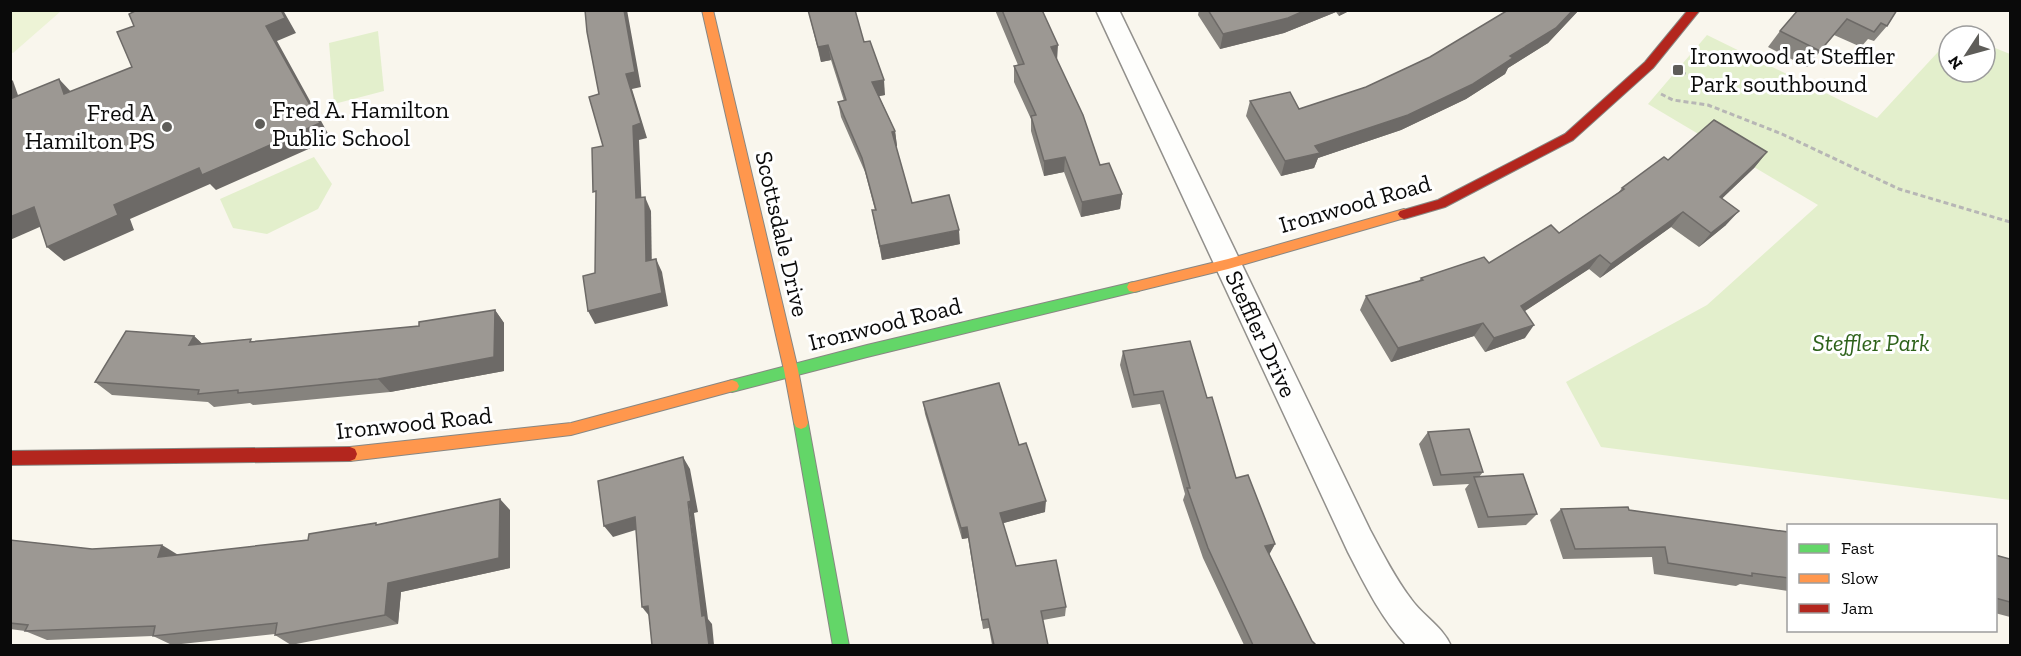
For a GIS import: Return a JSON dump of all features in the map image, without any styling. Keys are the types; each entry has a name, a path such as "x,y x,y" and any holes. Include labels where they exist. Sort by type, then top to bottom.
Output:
{"street":[{"name":"Scottsdale Drive","path":"707,10 791,370 841,645"},
{"name":"Steffler Drive","path":"1107,10 1205,221 1228,264 1359,541 1393,602 1411,626 1434,645"},
{"name":"Ironwood Road","path":"10,458 357,454 571,429 791,370 1228,264 1441,204 1569,137 1649,65 1695,10"}],"path":[{"path":"1658,92 1673,100 1708,105 1772,130 1899,189 2010,222"}],"green space":[{"path":"11,10 61,11 13,53 11,52"},
{"path":"378,31 384,91 334,104 329,43"},
{"name":"Steffler Park","path":"1707,35 1877,118 1937,53 1937,84 1997,84 1997,49 2010,54 2010,500 1601,447 1566,382 1707,305 1818,205 1648,104"},
{"path":"314,157 332,184 318,209 267,234 233,228 220,199"}],"building":[{"name":"Fred A Hamilton PS","path":"137,10 281,10 285,18 266,26 320,123 202,175 199,168 114,205 118,215 47,247 34,207 10,217 10,99 59,79 64,94 132,67 117,32 134,26 129,14"},
{"path":"585,10 624,10 635,72 626,74 641,123 633,126 636,198 645,197 646,261 656,259 662,293 588,311 583,276 595,273 596,191 593,192 592,148 603,146 589,97 599,94"},
{"path":"808,10 855,10 864,42 870,41 884,80 872,82 895,131 892,132 912,203 949,195 959,230 880,246 872,210 876,210 862,158 838,102 846,100 828,45 818,47"},
{"path":"1002,10 1042,10 1058,45 1051,47 1083,115 1100,165 1109,163 1122,194 1082,202 1065,157 1044,161 1031,116 1036,115 1014,66 1024,64"},
{"path":"1208,10 1306,10 1288,18 1223,34"},
{"path":"1508,10 1573,10 1556,28 1510,56 1513,58 1473,84 1408,115 1315,146 1320,153 1285,161 1250,101 1290,92 1299,109 1366,87 1430,57"},
{"path":"1798,10 1897,10 1887,26 1881,23 1874,32 1847,19 1820,51 1780,31"},
{"path":"1714,120 1767,152 1720,197 1739,211 1711,233 1683,212 1611,264 1600,255 1521,306 1534,325 1494,338 1483,323 1398,348 1366,296 1423,280 1421,278 1484,257 1489,263 1551,225 1559,233 1624,189 1622,188 1664,157 1668,160"},
{"path":"495,310 494,357 378,379 238,393 238,390 198,394 199,390 95,382 126,331 194,336 189,345 251,339 250,342 419,326 419,322"},
{"path":"1190,341 1207,398 1212,397 1236,478 1248,475 1275,544 1265,546 1316,645 1253,645 1208,548 1187,488 1190,488 1163,391 1134,395 1123,351"},
{"path":"999,383 1019,445 1026,443 1046,501 1000,513 1016,566 1056,560 1066,607 1041,611 1048,645 994,645 988,619 982,620 967,527 961,528 923,402"},
{"path":"1469,429 1483,472 1441,475 1428,432"},
{"path":"683,457 691,501 688,502 702,616 705,615 709,645 652,645 648,606 642,607 635,517 604,526 598,481"},
{"path":"1523,474 1537,514 1488,517 1474,477"},
{"path":"500,499 499,558 388,583 385,615 275,635 277,623 153,636 155,626 25,631 28,625 10,623 10,540 92,549 162,545 158,557 308,540 309,534 376,523 376,525"},
{"path":"1628,507 1629,510 1787,532 1787,578 1752,573 1752,576 1668,563 1665,547 1575,549 1561,509"},
{"path":"1997,556 2010,559 2010,602 1997,599"}],"traffic: fast":[{"path":"732,386 1134,287"},
{"path":"801,423 841,646"}],"traffic: slow":[{"path":"707,10 791,370 801,423"},
{"path":"1134,287 1228,264 1404,214"},
{"path":"350,454 571,429 732,386"}],"traffic: jam":[{"path":"1404,214 1441,204 1569,137 1649,65 1695,10"},
{"path":"10,458 350,454"}],"place":[{"name":"Ironwood at Steffler Park southbound","path":"1678,70"},
{"name":"Fred A. Hamilton Public School","path":"260,124"},
{"name":"Fred A Hamilton PS","path":"167,127"}]}
